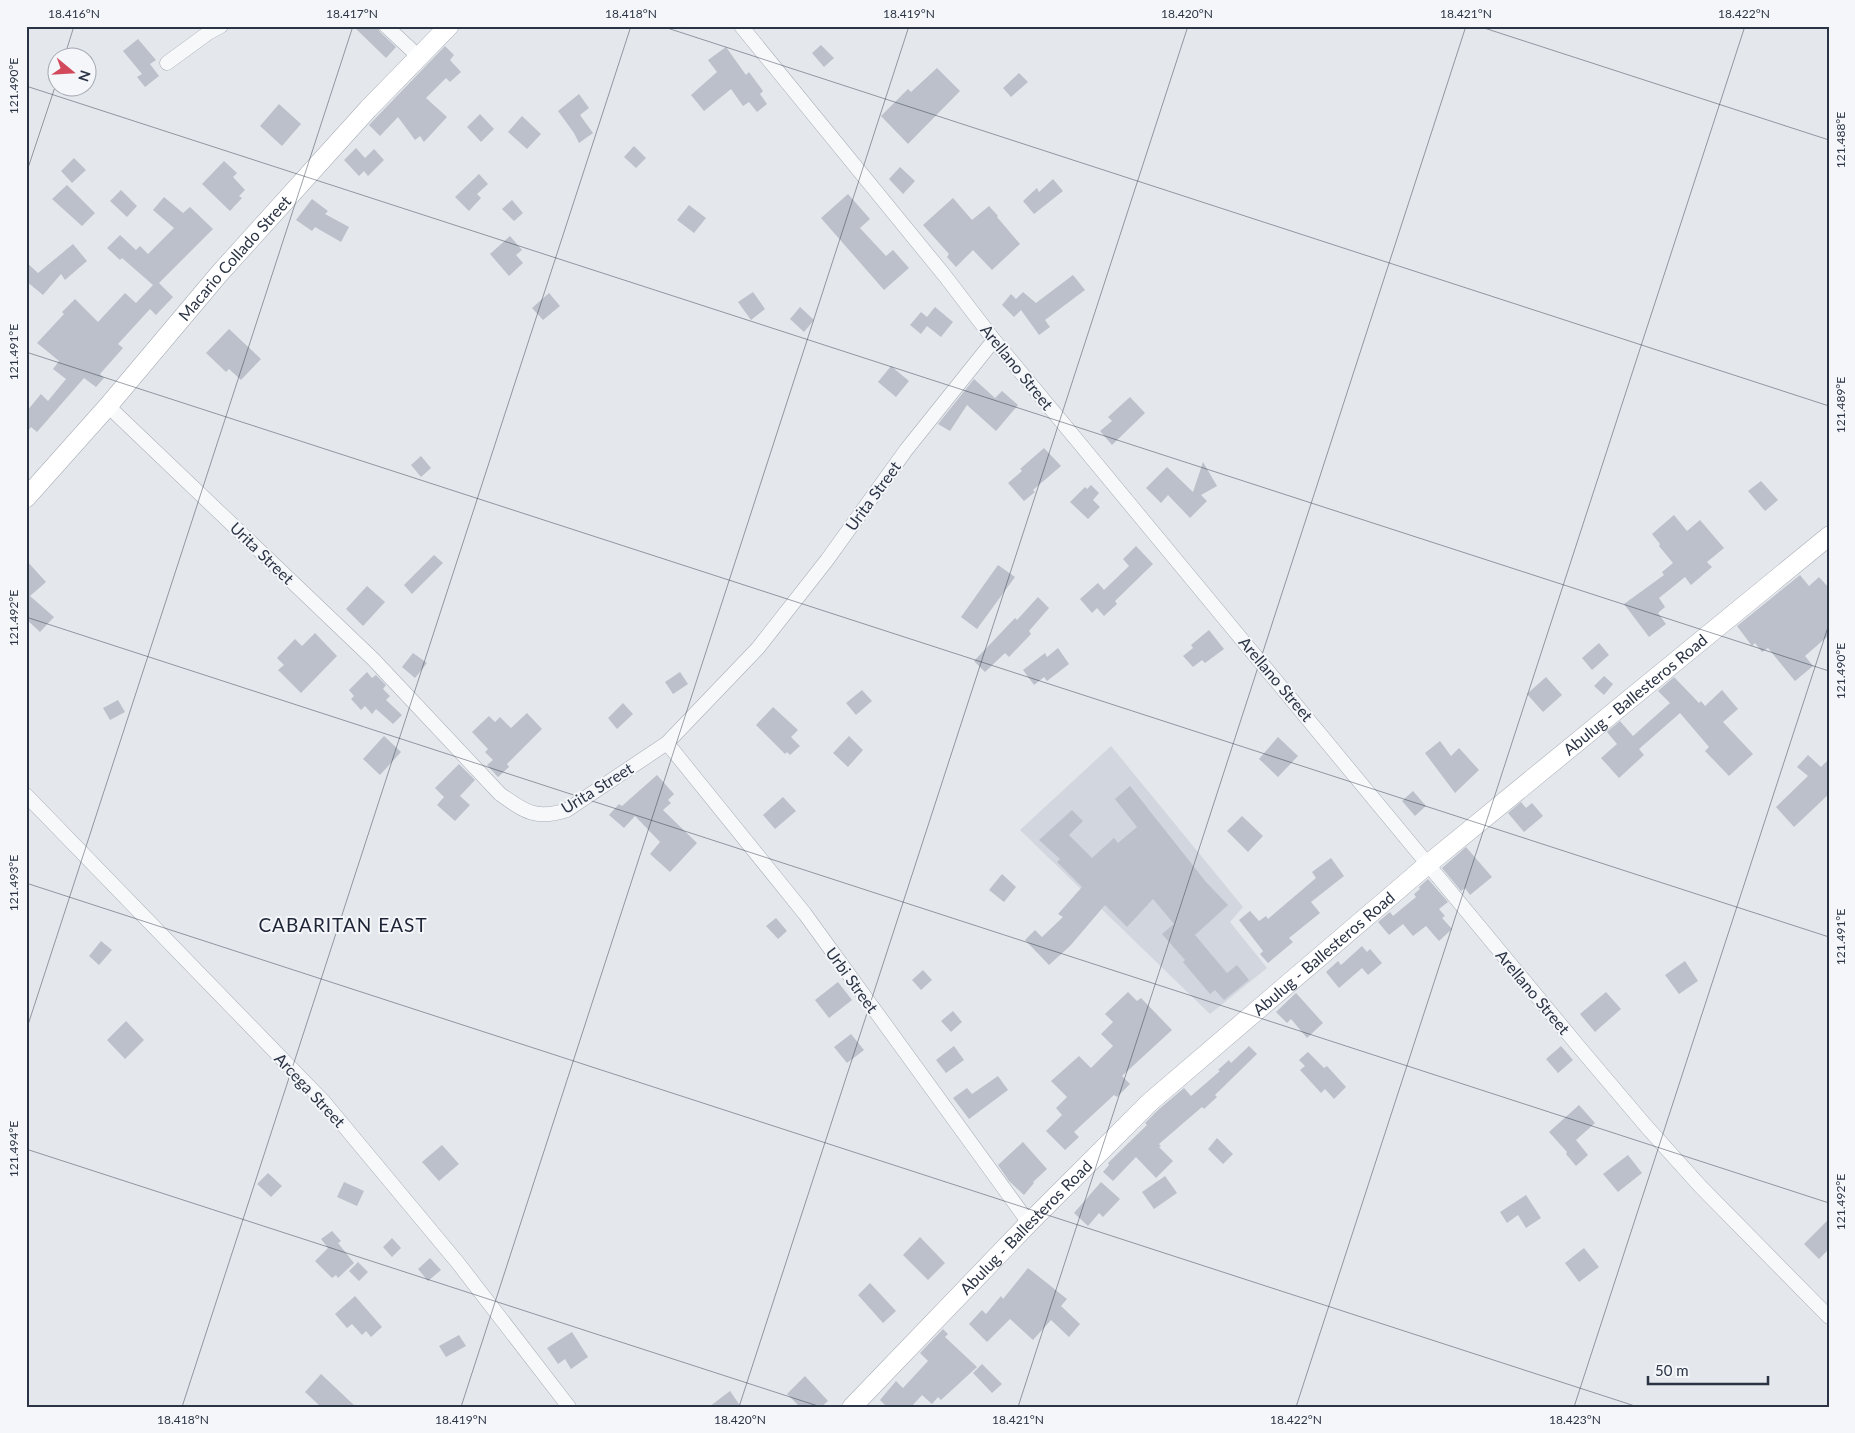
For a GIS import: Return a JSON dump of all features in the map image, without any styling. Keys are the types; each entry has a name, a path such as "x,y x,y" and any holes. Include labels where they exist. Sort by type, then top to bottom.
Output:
{"main road":[{"name":"Macario Collado Street","path":"26,498 108,406 219,274 368,109 449,26"},
{"name":"Abulug - Ballesteros Road","path":"852,1407 1029,1223 1150,1102 1427,865 1829,536"}],"street":[{"path":"167,63 208,33 221,26"},
{"path":"386,26 419,57"},
{"name":"Arellano Street","path":"740,26 945,276 994,340 1427,865 1646,1126 1700,1186 1829,1317"},
{"name":"Urita Street","path":"108,406 373,659 500,794 533,814 550,815 567,810 667,743 758,648 827,560 906,450 994,340"},
{"name":"Urbi Street","path":"667,743 804,914 1029,1223"},
{"name":"Arcega Street","path":"26,795 324,1102 458,1264 569,1407"}],"shaded area":[{"path":"1111,746 1243,907 1230,922 1267,968 1210,1014 1020,830"}],"building":[{"path":"353,26 377,26 380,32 396,47 386,58"},
{"path":"138,39 156,60 150,64 159,76 145,87 137,77 142,74 123,51"},
{"path":"821,45 834,58 824,67 812,53"},
{"path":"445,46 454,55 450,60 461,72 450,82 446,78 426,98 447,117 424,142 420,136 415,140 398,117 380,136 369,125"},
{"path":"726,47 746,75 749,72 763,91 760,94 767,104 757,112 749,102 743,106 731,89 704,111 691,95 717,72 708,60"},
{"path":"937,68 960,91 908,144 881,116 908,89 911,92"},
{"path":"1019,73 1028,82 1011,97 1003,88"},
{"path":"579,94 589,108 580,115 593,133 579,143 558,111"},
{"path":"279,104 301,124 282,146 260,126"},
{"path":"480,114 494,129 481,142 467,127"},
{"path":"522,116 541,134 527,149 508,132"},
{"path":"634,146 646,158 636,168 624,157"},
{"path":"356,148 365,158 374,149 384,160 368,176 364,171 359,176 344,160"},
{"path":"74,158 86,170 72,183 61,171"},
{"path":"224,161 237,173 233,177 245,190 239,196 242,198 230,211 202,184"},
{"path":"900,167 915,181 903,194 889,179"},
{"path":"479,174 488,184 477,194 481,198 469,211 455,197"},
{"path":"1053,179 1063,191 1034,214 1023,201 1037,188 1039,192"},
{"path":"67,185 95,213 82,226 52,199"},
{"path":"121,190 137,206 127,217 110,201"},
{"path":"848,194 870,219 860,228 886,256 893,250 909,268 884,290 821,218"},
{"path":"164,197 183,213 190,207 213,229 159,283 173,297 156,315 150,309 118,344 123,348 100,374 104,378 96,387 84,378 37,432 31,427 26,433 26,412 41,394 48,401 66,379 53,369 59,361 37,343 75,299 98,322 125,293 136,303 153,285 122,258 120,260 107,248 120,235 136,250 140,246 148,254 174,228 153,210"},
{"path":"953,198 972,220 989,206 1020,244 992,270 973,250 956,267 947,257 949,254 923,225"},
{"path":"312,199 328,211 325,214 349,227 341,242 315,227 312,231 296,220"},
{"path":"512,200 523,213 514,221 502,209"},
{"path":"689,205 706,218 694,233 677,220"},
{"path":"510,236 522,250 516,255 523,263 509,276 490,254"},
{"path":"73,244 87,261 65,280 61,274 43,295 26,281 26,262 38,273"},
{"path":"1073,275 1085,290 1045,320 1050,327 1039,335 1021,310 1014,317 1002,305 1011,294 1016,299 1023,292 1036,303"},
{"path":"753,292 765,309 751,320 738,302"},
{"path":"549,293 560,306 543,320 532,308"},
{"path":"800,307 814,320 804,332 790,319"},
{"path":"935,307 953,322 941,337 927,326 921,334 910,325 921,312 927,317"},
{"path":"229,329 261,359 241,380 229,369 226,372 206,353"},
{"path":"891,366 909,381 896,397 878,382"},
{"path":"974,379 995,398 1002,391 1018,405 996,431 967,405 950,431 938,424"},
{"path":"1130,397 1145,413 1112,445 1100,431 1112,421 1108,417"},
{"path":"1044,448 1061,466 1033,490 1035,492 1024,501 1008,483 1022,471 1020,469"},
{"path":"421,456 431,468 421,477 411,465"},
{"path":"1203,462 1217,486 1201,495 1207,501 1190,518 1168,495 1161,503 1146,488 1167,467 1193,492"},
{"path":"1761,481 1778,500 1765,511 1748,491"},
{"path":"1091,485 1099,493 1093,500 1100,507 1088,519 1070,502 1085,487 1087,489"},
{"path":"1674,515 1687,531 1700,520 1724,548 1707,562 1712,567 1691,585 1685,577 1659,598 1665,607 1658,613 1666,624 1649,637 1624,604 1664,575 1662,572 1673,563 1652,534"},
{"path":"1136,546 1153,564 1115,601 1117,604 1104,616 1097,608 1092,613 1080,599 1098,583 1104,590 1129,566 1123,559"},
{"path":"434,555 443,563 412,594 404,585"},
{"path":"26,560 46,582 30,596 54,617 40,632 26,619"},
{"path":"998,565 1015,577 977,629 961,617"},
{"path":"1800,575 1809,586 1819,577 1829,588 1829,635 1805,656 1813,666 1795,681 1768,648 1762,652 1755,643 1752,646 1737,626"},
{"path":"367,586 385,602 363,626 346,609"},
{"path":"1038,597 1049,608 1029,631 1031,634 1009,657 1005,653 985,672 974,661"},
{"path":"1209,630 1224,649 1205,663 1202,660 1193,667 1183,656 1193,648 1191,645"},
{"path":"315,633 337,656 301,693 278,670 284,665 277,658 295,639 302,646"},
{"path":"1599,643 1609,655 1592,670 1582,658"},
{"path":"1058,648 1069,664 1047,681 1044,677 1034,685 1023,670 1045,653 1047,657"},
{"path":"413,653 427,663 415,678 402,667"},
{"path":"367,672 372,678 376,675 386,685 383,689 390,696 386,700 402,715 393,724 376,709 372,714 365,706 361,710 351,699 354,696 349,690"},
{"path":"680,672 688,684 673,694 665,682"},
{"path":"1604,676 1613,684 1604,695 1594,686"},
{"path":"1546,677 1562,695 1543,712 1527,694"},
{"path":"1674,677 1699,703 1701,701 1705,706 1722,690 1738,709 1723,722 1753,754 1729,776 1705,751 1709,747 1680,713 1639,749 1644,755 1619,778 1601,758 1617,744 1607,732 1620,721 1633,736 1670,703 1658,691"},
{"path":"862,690 872,701 856,715 846,703"},
{"path":"118,700 125,712 110,720 103,708"},
{"path":"623,703 633,714 617,729 608,718"},
{"path":"773,707 798,730 791,737 800,746 790,755 787,752 785,754 756,725"},
{"path":"527,713 542,729 507,764 509,767 498,777 487,765 493,760 485,752 488,749 472,732 489,716 495,722 500,717 511,728"},
{"path":"384,736 401,752 380,775 363,759"},
{"path":"849,736 863,750 848,767 833,753"},
{"path":"1278,737 1298,756 1278,777 1259,759"},
{"path":"1440,741 1451,756 1459,748 1479,770 1455,793 1425,753"},
{"path":"1808,755 1821,767 1829,759 1829,794 1794,827 1776,807 1808,776 1797,767"},
{"path":"459,764 475,780 460,796 470,805 455,821 437,805 444,797 435,788"},
{"path":"657,775 674,794 668,800 671,803 663,810 697,843 670,872 650,854 660,842 635,816 624,828 609,815 619,804 622,806"},
{"path":"1130,786 1206,882 1228,905 1195,935 1227,973 1237,965 1249,980 1224,1000 1215,990 1210,994 1183,962 1185,960 1162,934 1174,924 1153,899 1127,927 1105,905 1070,946 1049,965 1025,940 1035,930 1042,937 1063,917 1058,914 1082,887 1057,862 1060,859 1039,840 1072,810 1083,821 1069,835 1092,858 1114,838 1118,843 1137,827 1115,799"},
{"path":"1413,791 1426,806 1415,816 1402,801"},
{"path":"783,797 796,811 775,829 763,815"},
{"path":"1521,802 1526,808 1532,803 1543,816 1524,832 1508,813"},
{"path":"1242,816 1263,836 1248,852 1227,831"},
{"path":"1466,847 1492,877 1470,895 1465,888 1461,891 1442,868"},
{"path":"1331,858 1344,876 1311,902 1320,913 1289,938 1293,942 1268,963 1260,954 1263,951 1239,920 1250,911 1259,921 1266,916 1268,919 1316,878 1312,872"},
{"path":"1002,874 1016,887 1004,902 989,890"},
{"path":"1428,879 1448,902 1439,909 1445,916 1442,918 1452,929 1439,941 1426,926 1413,936 1403,924 1389,935 1378,922 1390,912 1393,916 1416,897 1414,894"},
{"path":"776,918 787,931 778,939 766,926"},
{"path":"101,941 112,950 99,965 89,956"},
{"path":"1362,946 1367,952 1370,949 1382,963 1368,975 1362,968 1339,988 1326,972 1338,961 1341,965"},
{"path":"1685,961 1698,981 1679,994 1665,975"},
{"path":"923,970 932,980 921,990 912,980"},
{"path":"838,982 852,1000 829,1018 815,1000"},
{"path":"1128,992 1137,1001 1141,998 1172,1030 1122,1076 1130,1084 1117,1097 1114,1095 1074,1132 1079,1137 1065,1150 1046,1131 1062,1115 1056,1108 1067,1097 1051,1081 1079,1056 1091,1068 1113,1046 1101,1034 1113,1022 1105,1014"},
{"path":"1606,992 1621,1009 1595,1032 1580,1014"},
{"path":"1296,993 1323,1023 1307,1038 1291,1019 1287,1023 1276,1012"},
{"path":"953,1011 962,1022 951,1032 941,1021"},
{"path":"126,1021 144,1040 125,1059 107,1040"},
{"path":"851,1034 864,1050 847,1063 834,1047"},
{"path":"954,1046 964,1060 946,1073 936,1060"},
{"path":"1249,1046 1257,1054 1215,1095 1217,1097 1204,1109 1202,1107 1159,1144 1161,1146 1159,1147 1173,1161 1156,1178 1136,1157 1113,1181 1103,1172 1109,1165 1108,1163 1147,1125 1145,1123 1158,1110 1184,1088 1191,1096 1220,1071 1218,1070 1229,1060 1231,1063"},
{"path":"1561,1046 1573,1060 1558,1073 1546,1059"},
{"path":"1308,1052 1324,1068 1327,1066 1346,1087 1334,1099 1325,1089 1321,1093 1300,1070 1305,1066 1299,1060"},
{"path":"998,1076 1008,1090 969,1119 953,1098 967,1088 972,1094"},
{"path":"1579,1105 1595,1123 1576,1140 1588,1155 1576,1166 1566,1154 1567,1152 1549,1132"},
{"path":"1217,1138 1233,1154 1223,1164 1208,1149"},
{"path":"1023,1142 1047,1169 1033,1182 1024,1195 1009,1181 998,1165"},
{"path":"442,1145 459,1164 439,1181 422,1162"},
{"path":"1628,1155 1642,1173 1618,1192 1603,1174"},
{"path":"268,1173 282,1186 271,1197 257,1184"},
{"path":"1165,1176 1177,1193 1154,1209 1142,1192"},
{"path":"344,1182 364,1191 357,1206 337,1197"},
{"path":"1101,1182 1120,1199 1103,1217 1099,1213 1088,1226 1074,1213"},
{"path":"1526,1195 1541,1218 1526,1228 1518,1215 1507,1223 1500,1212"},
{"path":"1829,1219 1829,1249 1819,1259 1804,1244"},
{"path":"332,1231 341,1241 338,1243 354,1263 338,1278 336,1275 332,1278 315,1261 328,1248 321,1239"},
{"path":"920,1237 945,1263 928,1280 903,1255"},
{"path":"392,1238 401,1248 392,1257 383,1247"},
{"path":"1584,1248 1599,1267 1579,1282 1565,1263"},
{"path":"430,1258 441,1270 428,1281 418,1269"},
{"path":"358,1262 368,1272 359,1281 349,1271"},
{"path":"1028,1268 1067,1299 1061,1306 1080,1324 1069,1337 1051,1320 1033,1340 1010,1319 987,1342 969,1324 982,1310 986,1314 1001,1296 1003,1299"},
{"path":"870,1283 896,1311 883,1323 858,1295"},
{"path":"355,1296 382,1327 371,1337 366,1331 362,1335 352,1324 347,1328 335,1314"},
{"path":"943,1329 948,1334 945,1337 977,1367 941,1400 938,1397 932,1404 922,1395 911,1407 887,1407 880,1400 896,1381 903,1388 928,1361 920,1353"},
{"path":"572,1332 588,1357 571,1369 565,1359 558,1364 547,1348"},
{"path":"459,1335 466,1346 446,1357 439,1346"},
{"path":"982,1364 1002,1384 992,1393 973,1373"},
{"path":"321,1374 356,1407 321,1407 305,1392"},
{"path":"805,1376 828,1401 821,1407 800,1407 787,1394"},
{"path":"730,1391 741,1407 709,1407"}],"district":[{"name":"CABARITAN EAST","path":"343,925"}]}
